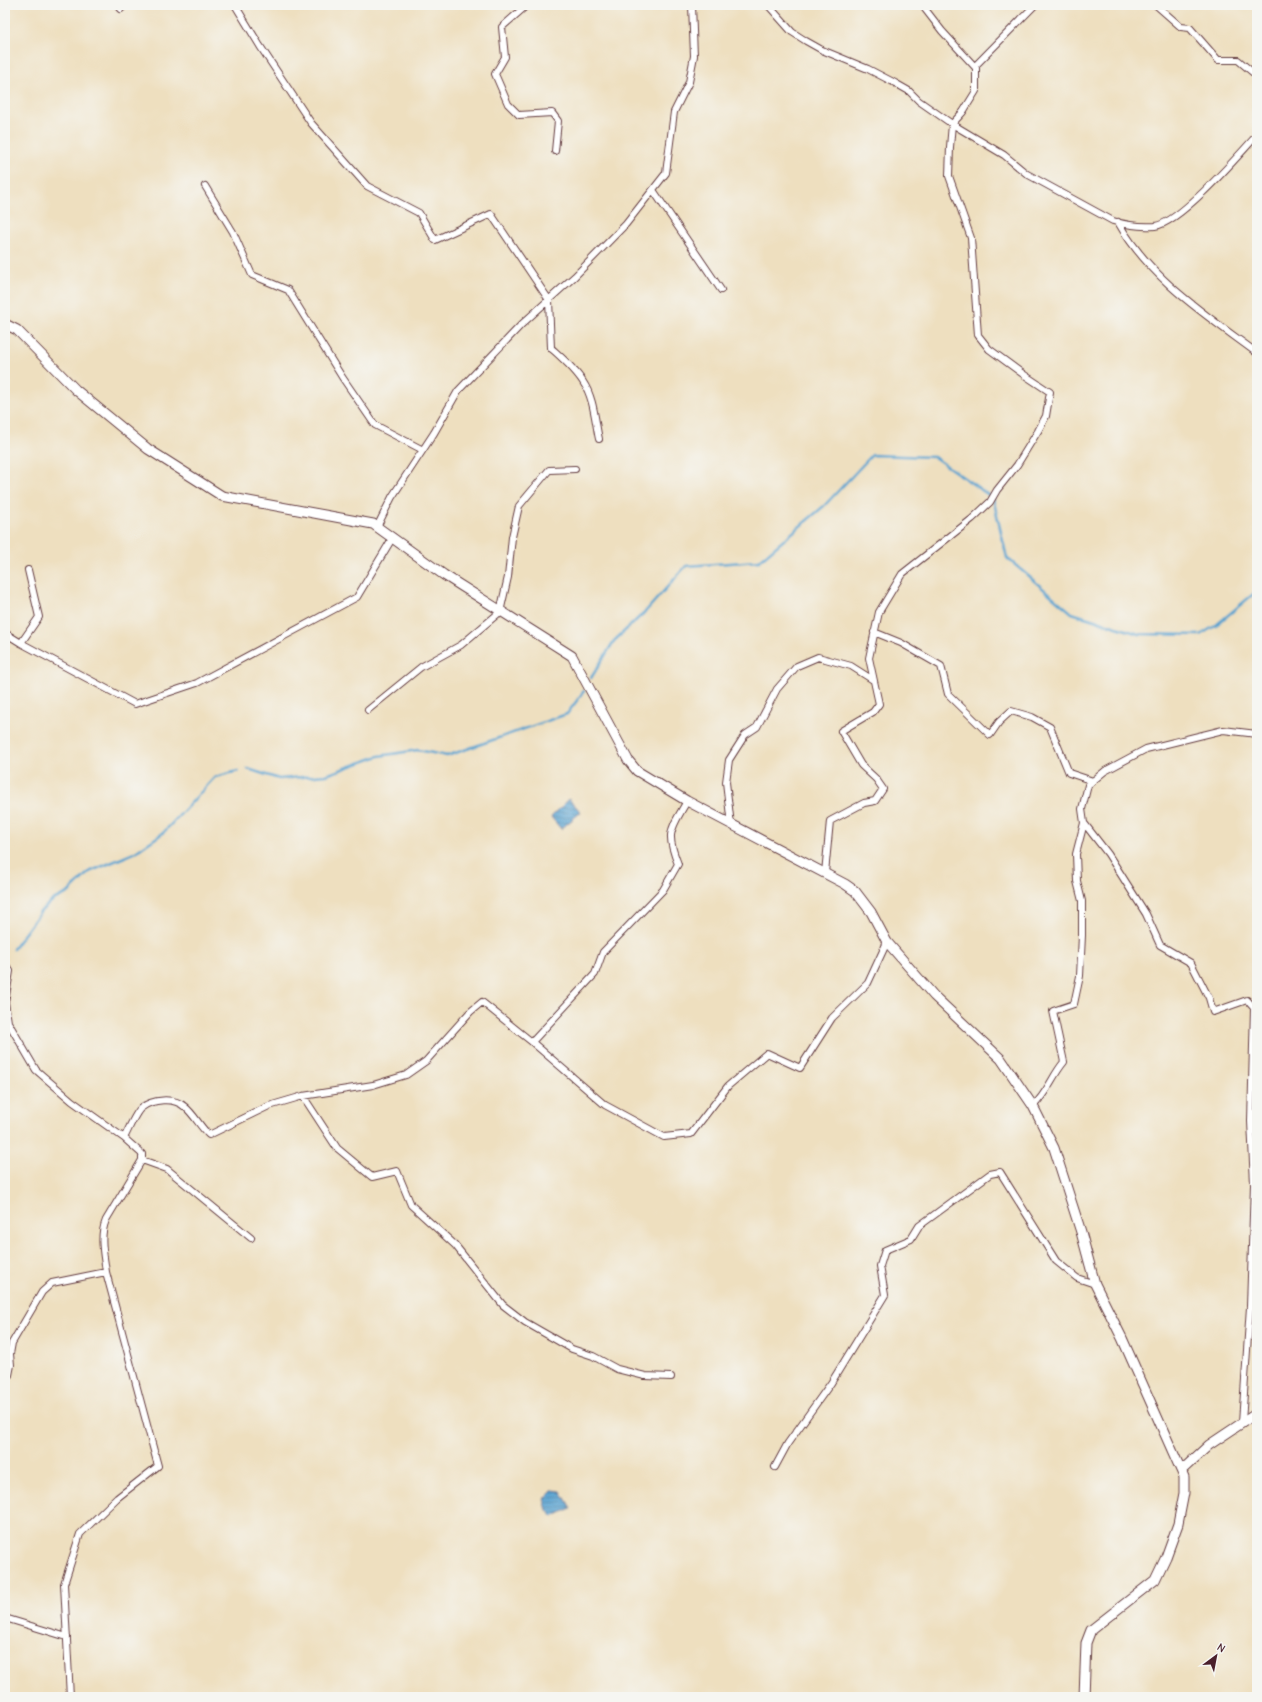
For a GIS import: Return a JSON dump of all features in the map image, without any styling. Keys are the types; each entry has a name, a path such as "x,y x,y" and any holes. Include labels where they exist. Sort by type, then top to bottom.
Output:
{"street":[{"path":"118,5 121,9 125,5"},
{"path":"235,5 311,123 367,186 419,213 435,240 491,214 549,300 551,348 568,363 584,383 592,404 599,439"},
{"path":"527,5 502,28 505,57 495,74 508,104 519,115 552,113 558,121 555,150"},
{"path":"377,527 392,497 423,450 458,391 522,324 549,300 626,224 666,173 674,112 691,76 694,56 692,5"},
{"path":"768,5 792,32 806,41 822,50 868,69 909,91 920,102 952,124 1004,155 1027,174 1118,222 1127,225 1156,226 1170,220 1199,196 1257,135"},
{"path":"825,873 830,821 864,803 875,801 883,789 876,779 861,766 841,731 874,712 879,704 869,658 879,612 902,574 972,519 990,502 995,493 1017,465 1038,431 1046,416 1050,392 1022,374 989,349 978,335 971,238 949,176 952,124 963,112 976,91 975,66 942,31 925,9 928,5"},
{"path":"975,66 1035,5"},
{"path":"1156,5 1181,27 1190,28 1218,60 1238,60 1257,76"},
{"path":"205,186 233,232 252,274 288,290 342,377 375,425 423,450"},
{"path":"653,190 721,290"},
{"path":"1118,222 1127,238 1158,275 1202,312 1257,353"},
{"path":"5,324 17,330 76,390 148,449 222,496 373,524 500,612 572,656 628,760 637,771 687,801 825,873 855,891 871,912 887,942 934,996 1001,1060 1033,1106 1054,1148 1082,1232 1095,1284 1184,1477 1184,1493 1178,1524 1166,1558 1155,1580 1091,1630 1086,1643 1084,1697"},
{"path":"368,710 421,667 461,645 500,612 508,577 512,537 519,506 549,470 575,470"},
{"path":"5,632 21,643 135,704 197,683 357,597 393,537"},
{"path":"21,643 39,617 28,570"},
{"path":"874,632 901,643 941,666 948,694 990,735 999,722 1011,711 1032,717 1050,727 1069,773 1093,781"},
{"path":"731,825 726,782 729,760 745,735 757,727 777,689 797,666 818,657 851,666 873,680"},
{"path":"1033,1106 1049,1087 1053,1075 1064,1062 1053,1011 1074,1004 1080,976 1082,901 1077,881 1076,854 1084,823 1082,809 1088,785 1105,771 1146,749 1223,730 1257,734"},
{"path":"532,1042 595,974 603,952 663,890 678,864 671,846 670,833 687,801"},
{"path":"1084,823 1108,854 1146,914 1160,945 1192,963 1209,998 1213,1012 1247,1000 1254,1008 1251,1121 1254,1191 1250,1307 1242,1422"},
{"path":"124,1138 141,1108 155,1102 168,1100 185,1106 209,1135 269,1106 303,1096 373,1085 406,1075 426,1061 470,1012 482,1002 532,1042 605,1105 664,1137 691,1134 728,1086 767,1053 800,1068 832,1018 868,983 887,942"},
{"path":"5,964 10,971 5,1002 8,1022 36,1070 72,1101 124,1138 142,1154 142,1160 106,1220 102,1230 106,1272 158,1466 117,1498 80,1534 64,1584 70,1697"},
{"path":"303,1096 337,1148 372,1177 397,1171 410,1205 455,1245 503,1305 525,1322 572,1349 593,1356 617,1369 645,1376 671,1377"},
{"path":"142,1160 167,1169 251,1238"},
{"path":"775,1467 788,1442 831,1383 885,1295 880,1266 885,1250 911,1239 919,1226 990,1174 1000,1172 1056,1261 1077,1278 1095,1284"},
{"path":"5,1380 9,1375 11,1365 10,1354 12,1343 42,1292 52,1284 106,1272"},
{"path":"1182,1470 1209,1445 1257,1413"},
{"path":"5,1618 67,1637"}],"water":[{"path":"569,799 581,812 561,829 551,817"},
{"path":"553,1490 561,1491 571,1508 553,1517 547,1510 544,1499"}],"waterway":[{"path":"591,678 614,641 646,611 686,566 759,561 824,506 872,455 934,457 993,498 1007,558 1072,613 1139,634 1200,635 1215,626 1257,591"},
{"path":"248,769 279,779 326,775 379,756 418,750 447,756 567,714 584,691"},
{"path":"13,949 41,911 53,900 68,893 89,872 134,853 163,833 215,777 238,771"}]}
